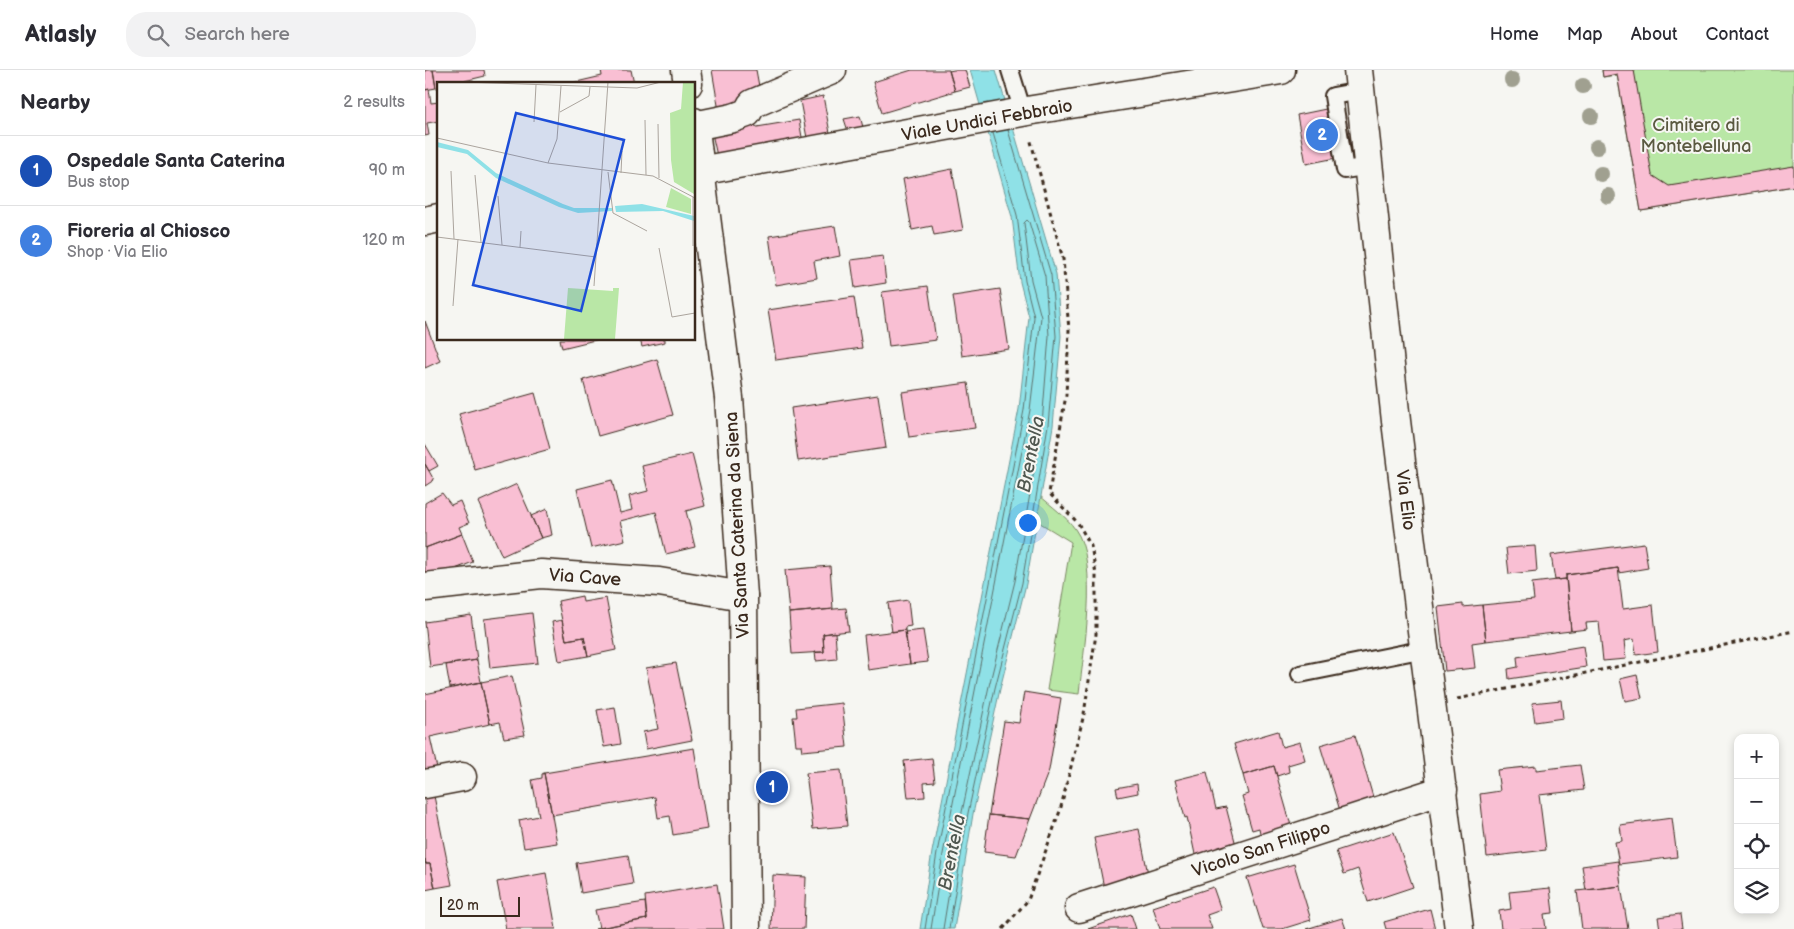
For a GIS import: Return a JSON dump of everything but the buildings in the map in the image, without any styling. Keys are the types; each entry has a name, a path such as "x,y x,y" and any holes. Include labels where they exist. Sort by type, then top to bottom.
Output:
{"street":[{"path":"695,124 733,118 747,113 752,104 832,70"},
{"name":"Viale Undici Febbraio","path":"697,171 1019,113 1281,70"},
{"name":"Via Elio","path":"1359,80 1397,421 1459,929"},
{"name":"Via Santa Caterina da Siena","path":"695,140 697,171 729,398 743,596 746,929"},
{"name":"Via Cave","path":"425,587 541,574 659,582 743,596"},
{"path":"425,784 462,777"},
{"name":"Vicolo San Filippo","path":"1079,908 1443,790"}],"lane":[{"path":"1010,70 1019,113"},
{"path":"1300,674 1425,649"}],"path":[{"path":"1003,929 1029,900 1060,811 1084,714 1096,634 1096,574 1091,546 1079,523 1049,493 1066,395 1069,330 1063,259 1019,113"},
{"path":"1432,704 1794,631"}],"green space":[{"name":"Cimitero di Montebelluna","path":"1602,70 1794,70 1794,186 1641,211 1617,75 1603,77"},
{"path":"1039,495 1075,529 1083,544 1087,563 1088,609 1079,694 1047,690 1071,542 1032,518"}],"water":[{"name":"Brentella","path":"970,70 996,70 1056,274 1061,336 1053,426 1026,584 1000,689 973,814 954,929 920,929 932,852 1019,409 1029,317 1020,282 1012,217"}],"place":[{"name":"Fioreria al Chiosco","path":"1322,135"},
{"name":"Ospedale Santa Caterina","path":"772,787"}]}
